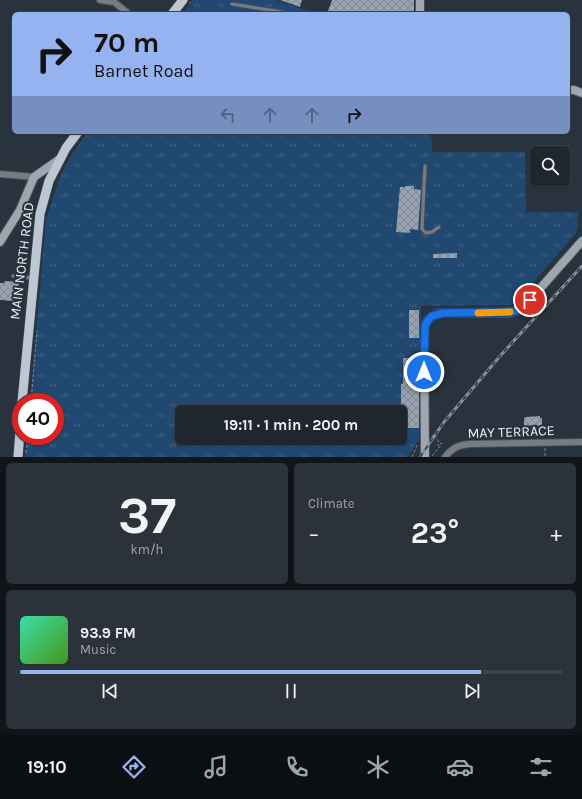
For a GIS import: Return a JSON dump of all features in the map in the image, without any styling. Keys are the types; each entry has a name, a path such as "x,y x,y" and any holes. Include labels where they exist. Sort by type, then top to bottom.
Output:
{"main road":[{"path":"174,11 183,0"},
{"name":"MAIN NORTH ROAD","path":"23,393 38,230 43,200 49,181 61,158 77,134"},
{"path":"18,457 19,445"}],"street":[{"path":"100,0 114,2 126,12"},
{"path":"420,0 420,12"},
{"path":"570,90 582,93"},
{"path":"0,242 20,210 34,177 61,158"},
{"path":"0,174 34,177"},
{"path":"425,457 424,331 428,320 432,316 440,313 508,312 521,310 582,240"},
{"name":"MAY TERRACE","path":"445,457 450,450 457,446 470,444 582,442"}],"lane":[{"path":"232,4 284,12"},
{"path":"425,166 422,229 426,232 432,232 439,227"},
{"path":"13,276 33,278"}],"path":[{"path":"32,393 37,326"},
{"path":"412,457 418,443 425,446 434,434 439,442 438,446 440,443 442,444"},
{"path":"545,443 545,457"},
{"path":"442,444 446,446"},
{"path":"432,457 442,444"},
{"path":"27,445 27,452"}],"green space":[{"path":"194,0 276,0 311,12 185,12"},
{"path":"87,134 431,134 432,152 525,152 526,212 578,212 578,225 576,233 519,299 511,305 421,306 419,439 408,457 25,457 26,445 64,445 64,393 31,393 46,219 61,174 72,154"}],"building":[{"path":"280,0 302,0 300,7"},
{"path":"332,0 414,0 414,12 328,11"},
{"path":"414,186 414,189 421,190 418,230 410,229 410,233 396,232 400,187"},
{"path":"457,253 457,258 433,258 433,254"},
{"path":"5,281 19,282 18,292 14,292 13,301 0,300 0,283 4,283"},
{"path":"409,310 419,310 419,338 409,338"},
{"path":"403,358 416,358 416,384 419,384 419,428 407,428 407,405 401,405 401,384 403,384"},
{"path":"540,416 540,418 542,418 542,426 524,426 524,418"}],"railway":[{"path":"420,457 444,422 501,355 582,266"}],"slow traffic":[{"path":"478,313 510,312"}],"route":[{"path":"424,372 424,331 428,320 432,316 443,313 508,312 521,310 530,300"}]}
